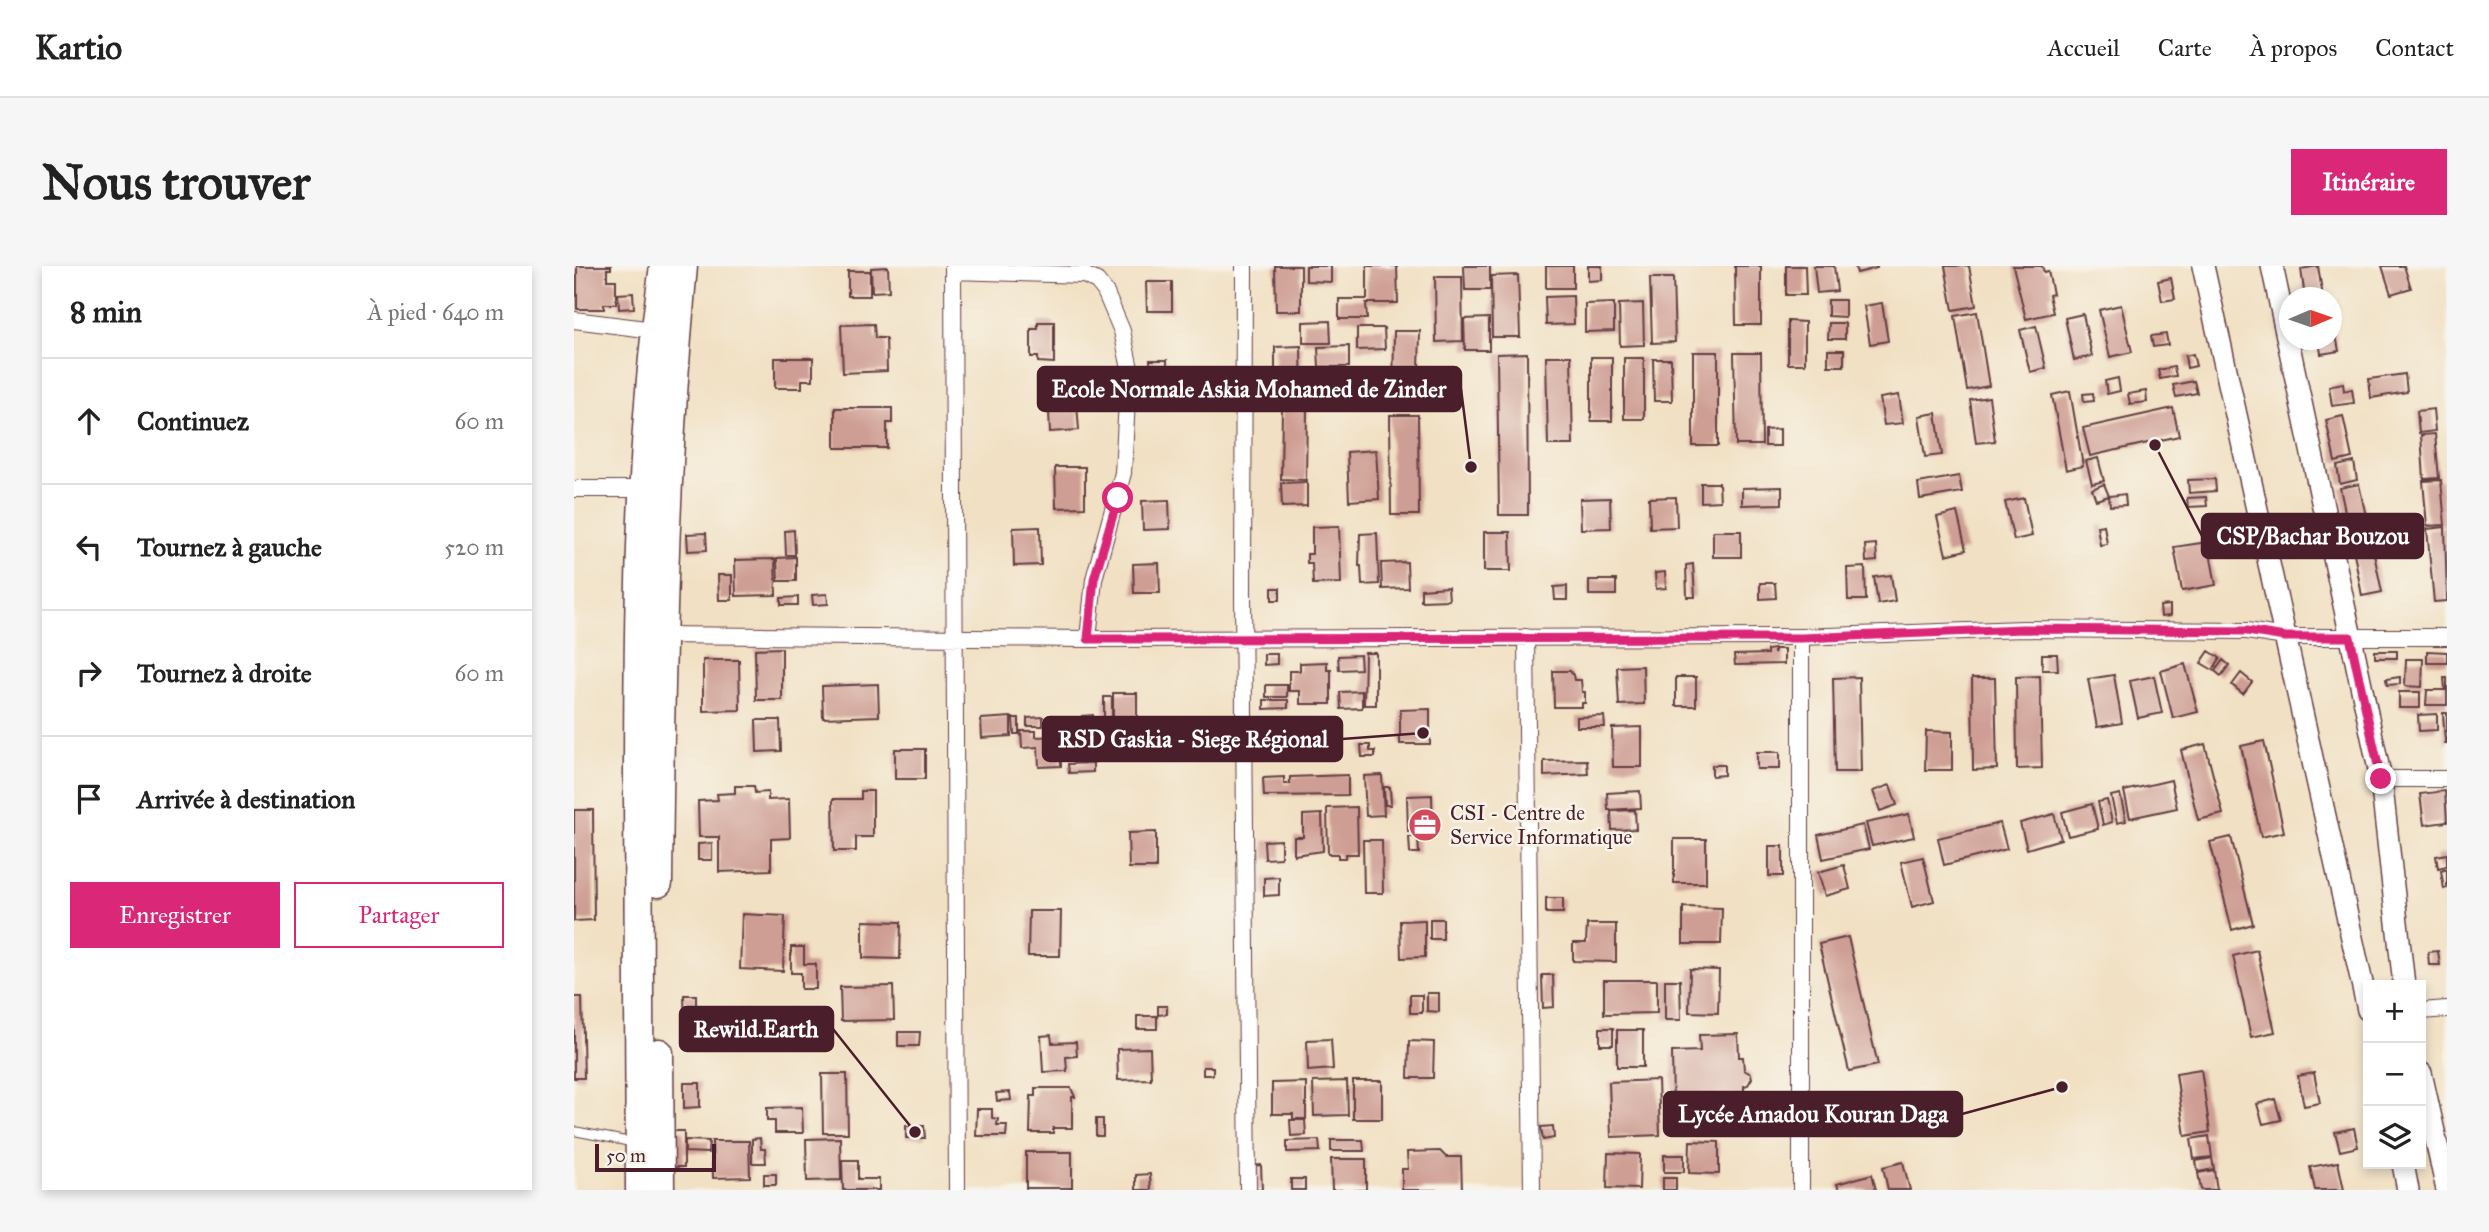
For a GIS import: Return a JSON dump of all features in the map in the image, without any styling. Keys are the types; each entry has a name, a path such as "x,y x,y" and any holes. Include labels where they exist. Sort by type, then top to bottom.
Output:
{"highway":[{"path":"650,635 666,497 664,266"},
{"path":"640,1190 650,1144 658,897 643,489 666,331 683,266"},
{"path":"650,1144 660,1190"}],"street":[{"path":"1244,266 1243,637 1248,1190"},
{"path":"2203,266 2363,988"},
{"path":"2272,266 2381,779 2403,980"},
{"path":"957,1190 953,268 1083,275 1097,281 1105,291 1122,331 1129,364 1123,473 1094,579 1088,639"},
{"path":"574,320 666,331"},
{"path":"574,489 643,489"},
{"path":"650,635 955,639 1801,638 2023,629 2247,631 2285,637 2447,637"},
{"path":"1526,637 1532,1190"},
{"path":"1801,638 1801,1190"},
{"path":"2381,779 2447,779"},
{"path":"2426,1011 2447,1009"},
{"path":"2426,1096 2447,1190"},
{"path":"2404,1169 2408,1190"}],"lane":[{"path":"574,1131 650,1144"}],"building":[{"path":"577,266 611,266 611,269 607,269 607,280 616,280 616,304 604,304 604,309 577,309"},
{"path":"1275,266 1301,266 1301,311 1276,311"},
{"path":"1306,266 1331,266 1331,282 1306,281"},
{"path":"1367,266 1397,266 1398,303 1366,303 1367,319 1339,319 1339,299 1367,299"},
{"path":"1464,266 1490,266 1490,290 1465,290"},
{"path":"1546,266 1573,266 1573,288 1546,288"},
{"path":"1588,266 1602,266 1602,280 1588,281"},
{"path":"1735,266 1761,266 1761,325 1736,325"},
{"path":"1786,266 1805,266 1806,295 1786,295"},
{"path":"1814,266 1834,266 1837,291 1817,293"},
{"path":"1855,266 1877,266 1877,268 1857,273"},
{"path":"1945,266 1969,266 1976,306 1953,310"},
{"path":"2013,266 2042,266 2044,272 2048,271 2053,294 2049,295 2053,313 2026,319"},
{"path":"2318,266 2321,287 2303,287 2301,269"},
{"path":"2382,266 2404,266 2411,288 2391,294"},
{"path":"888,267 889,291 872,292 871,268"},
{"path":"848,271 870,271 870,296 848,296"},
{"path":"1518,275 1520,337 1492,337 1491,276"},
{"path":"1435,277 1462,277 1463,341 1436,342"},
{"path":"1650,278 1673,278 1675,342 1652,343"},
{"path":"2171,278 2175,299 2162,301 2158,281"},
{"path":"1146,282 1172,282 1172,311 1147,311"},
{"path":"633,293 634,308 619,309 618,294"},
{"path":"1573,296 1574,324 1546,325 1545,297"},
{"path":"1828,300 1845,300 1845,317 1828,316"},
{"path":"1614,303 1614,331 1585,332 1585,304"},
{"path":"1643,303 1644,345 1620,346 1619,304"},
{"path":"1882,303 1888,341 1870,344 1864,306"},
{"path":"2121,305 2132,352 2110,357 2099,310"},
{"path":"1977,312 1989,386 1967,390 1955,316"},
{"path":"2083,314 2092,356 2074,360 2065,318"},
{"path":"1489,318 1489,350 1465,350 1464,319"},
{"path":"1330,321 1331,343 1303,343 1303,322"},
{"path":"1788,321 1805,322 1805,364 1788,364"},
{"path":"1038,322 1054,322 1054,363 1038,362 1038,357 1031,357 1031,329 1038,329"},
{"path":"1829,323 1845,323 1845,339 1828,339"},
{"path":"874,324 875,338 886,338 887,371 843,373 841,325"},
{"path":"2036,326 2046,368 2030,372 2020,330"},
{"path":"1357,328 1384,328 1385,349 1357,350"},
{"path":"1394,331 1420,331 1418,406 1393,405"},
{"path":"2166,334 2168,345 2153,347 2151,336"},
{"path":"1301,346 1302,403 1275,403 1275,347"},
{"path":"1349,346 1349,367 1319,367 1318,347"},
{"path":"1828,350 1844,350 1844,366 1828,366"},
{"path":"2320,350 2339,350 2339,351 2321,354"},
{"path":"1693,352 1718,352 1718,446 1693,446"},
{"path":"1527,353 1528,515 1499,515 1497,354"},
{"path":"1734,353 1761,353 1762,445 1736,445"},
{"path":"2193,354 2196,366 2187,368 2185,356"},
{"path":"1546,356 1571,356 1573,445 1548,445"},
{"path":"1591,357 1612,357 1612,421 1591,421"},
{"path":"775,358 813,358 813,380 802,380 802,388 775,388"},
{"path":"1624,358 1644,358 1644,419 1624,419"},
{"path":"1653,359 1671,359 1672,401 1654,401"},
{"path":"1150,360 1167,360 1167,366 1175,366 1176,392 1168,392 1168,396 1152,397"},
{"path":"2174,367 2176,376 2160,379 2158,370"},
{"path":"2405,374 2407,392 2371,398 2369,379"},
{"path":"2118,378 2120,391 2107,394 2105,381"},
{"path":"2194,381 2197,393 2176,397 2173,385"},
{"path":"2343,383 2344,391 2352,389 2354,403 2332,406 2329,386"},
{"path":"1076,390 1079,430 1050,432 1048,392"},
{"path":"2070,391 2083,466 2066,470 2052,395"},
{"path":"2146,391 2147,402 2130,404 2128,394"},
{"path":"2093,393 2094,401 2084,402 2083,394"},
{"path":"1899,395 1903,423 1884,425 1880,398"},
{"path":"1989,397 1995,441 1976,443 1970,400"},
{"path":"1282,407 1307,408 1306,480 1281,479"},
{"path":"835,408 892,408 892,423 887,423 887,448 835,448"},
{"path":"2173,408 2179,436 2090,456 2083,428"},
{"path":"2433,409 2435,431 2419,433 2417,411"},
{"path":"1936,413 1942,455 1925,457 1919,416"},
{"path":"1390,415 1418,415 1419,515 1391,515"},
{"path":"2343,416 2352,458 2335,462 2326,420"},
{"path":"1780,429 1780,446 1765,446 1765,430"},
{"path":"2435,434 2439,478 2424,479 2421,435"},
{"path":"1376,450 1379,499 1349,501 1347,452"},
{"path":"2098,458 2104,481 2092,484 2086,461"},
{"path":"2354,462 2357,480 2340,484 2337,466"},
{"path":"1055,467 1085,467 1085,507 1056,508"},
{"path":"1959,476 1962,492 1920,499 1918,483"},
{"path":"2215,479 2216,491 2189,493 2188,480"},
{"path":"2441,480 2445,525 2427,526 2423,481"},
{"path":"1307,482 1307,506 1282,507 1281,483"},
{"path":"1701,483 1719,483 1720,501 1701,502"},
{"path":"2104,484 2109,496 2096,500 2092,489"},
{"path":"2359,484 2372,544 2353,549 2340,488"},
{"path":"1782,487 1782,504 1742,505 1742,488"},
{"path":"2125,494 2126,505 2110,506 2109,496"},
{"path":"1676,497 1677,527 1650,528 1649,498"},
{"path":"2206,497 2207,506 2188,507 2187,498"},
{"path":"1610,498 1611,528 1581,529 1580,499"},
{"path":"2024,498 2032,536 2014,540 2005,502"},
{"path":"1169,500 1170,529 1143,530 1142,501"},
{"path":"1957,512 1966,550 1946,555 1937,517"},
{"path":"2104,525 2107,544 2100,545 2097,526"},
{"path":"1339,526 1341,583 1313,584 1312,563 1307,563 1307,554 1312,554 1312,527"},
{"path":"1040,527 1041,565 1014,566 1013,528"},
{"path":"2445,527 2447,601 2434,602 2427,529"},
{"path":"794,530 795,555 786,555 785,531"},
{"path":"1713,531 1741,531 1741,557 1713,557"},
{"path":"1484,532 1510,532 1511,571 1484,571"},
{"path":"706,533 707,550 688,551 687,534"},
{"path":"1377,533 1379,584 1362,585 1359,566 1360,534"},
{"path":"2208,542 2216,585 2182,591 2174,547"},
{"path":"1876,544 1877,561 1866,562 1865,545"},
{"path":"2373,549 2382,592 2362,596 2354,553"},
{"path":"796,557 796,581 778,581 777,558"},
{"path":"775,559 776,595 736,596 735,560"},
{"path":"1407,562 1408,588 1382,589 1381,563"},
{"path":"1159,563 1160,593 1134,593 1133,564"},
{"path":"1693,564 1695,597 1687,597 1686,565"},
{"path":"1865,567 1866,600 1848,600 1847,568"},
{"path":"1665,572 1666,588 1656,589 1655,573"},
{"path":"718,575 732,575 732,600 719,600"},
{"path":"1891,575 1895,601 1878,604 1874,577"},
{"path":"1589,580 1616,580 1616,595 1589,595"},
{"path":"1760,583 1775,583 1776,598 1760,599"},
{"path":"1567,586 1567,600 1555,600 1554,587"},
{"path":"1448,587 1449,600 1421,601 1421,589"},
{"path":"1272,588 1280,588 1280,600 1272,600"},
{"path":"827,594 828,604 813,605 812,595"},
{"path":"798,597 798,605 781,605 781,598"},
{"path":"2170,605 2170,616 2161,617 2160,606"},
{"path":"782,648 782,700 756,700 755,649"},
{"path":"1774,649 1774,654 1775,649 1784,649 1784,664 1735,665 1734,655 1767,654 1767,650"},
{"path":"2209,651 2220,658 2213,670 2201,663"},
{"path":"2375,651 2397,651 2397,658 2375,658"},
{"path":"2427,651 2447,652 2447,663 2427,663"},
{"path":"1365,653 1376,653 1376,705 1364,705"},
{"path":"1264,654 1277,654 1277,664 1264,665"},
{"path":"2042,654 2057,654 2058,670 2042,670"},
{"path":"1360,655 1361,669 1339,670 1338,656"},
{"path":"2406,659 2423,659 2422,687 2405,686"},
{"path":"703,660 739,660 740,710 703,711"},
{"path":"2223,660 2229,665 2221,676 2215,671"},
{"path":"1327,662 1327,670 1331,670 1331,704 1300,704 1300,691 1289,691 1289,671 1300,671 1300,663"},
{"path":"2185,664 2198,712 2173,718 2161,671"},
{"path":"1643,666 1644,704 1619,705 1617,667"},
{"path":"1553,671 1570,671 1574,680 1581,680 1582,692 1585,692 1585,703 1582,703 1582,707 1554,707"},
{"path":"2241,673 2252,682 2243,694 2232,685"},
{"path":"2114,675 2122,723 2097,727 2088,679"},
{"path":"2040,676 2042,768 2017,769 2016,677"},
{"path":"2154,676 2162,713 2138,718 2130,681"},
{"path":"1676,677 1696,677 1696,706 1676,706"},
{"path":"1859,677 1861,772 1835,772 1833,678"},
{"path":"2400,677 2400,684 2387,685 2386,679"},
{"path":"1972,678 1995,678 1997,769 1973,770"},
{"path":"2444,678 2447,678 2447,705 2426,705 2427,690 2445,690"},
{"path":"878,684 879,716 823,718 822,686"},
{"path":"1266,685 1287,685 1287,697 1266,697"},
{"path":"1362,691 1362,708 1341,709 1340,692"},
{"path":"2399,692 2420,692 2420,708 2399,708"},
{"path":"1113,693 1137,693 1137,721 1113,721"},
{"path":"1104,697 1112,697 1112,725 1104,725"},
{"path":"1264,700 1288,700 1288,708 1264,709"},
{"path":"1430,709 1430,744 1400,744 1400,710"},
{"path":"2443,713 2447,713 2447,743 2445,743"},
{"path":"2437,714 2437,730 2419,731 2418,715"},
{"path":"1093,715 1095,762 1084,762 1082,716"},
{"path":"1604,716 1605,727 1577,727 1577,717"},
{"path":"1011,717 1011,736 982,738 981,719"},
{"path":"1043,717 1043,726 1027,726 1027,718"},
{"path":"1013,718 1019,718 1019,734 1014,734"},
{"path":"756,720 780,720 781,751 757,752"},
{"path":"1642,727 1642,767 1613,767 1612,728"},
{"path":"1021,731 1036,731 1036,737 1060,736 1061,766 1039,767 1038,747 1022,748"},
{"path":"1926,731 1952,732 1952,770 1925,770"},
{"path":"2264,741 2284,832 2261,837 2241,746"},
{"path":"2205,744 2223,814 2198,820 2181,750"},
{"path":"1361,745 1370,745 1370,751 1375,751 1375,757 1362,757"},
{"path":"895,749 925,749 925,779 895,779"},
{"path":"1757,752 1780,752 1780,769 1757,769"},
{"path":"1587,760 1588,774 1544,776 1544,761"},
{"path":"1093,763 1093,772 1069,773 1068,764"},
{"path":"1712,765 1724,765 1724,775 1712,776"},
{"path":"1348,775 1348,795 1264,796 1263,778 1284,777 1284,784 1290,784 1290,777"},
{"path":"1382,775 1384,815 1366,816 1364,776"},
{"path":"2171,780 2177,808 2130,818 2124,791"},
{"path":"1890,785 1897,805 1880,811 1873,791"},
{"path":"735,786 754,786 755,793 768,792 768,800 789,799 790,838 771,839 771,870 719,872 719,837 699,837 698,801 718,800 717,794 735,793"},
{"path":"1384,787 1390,787 1391,805 1385,805"},
{"path":"861,791 873,791 873,837 856,837 856,851 834,851 833,799 861,799"},
{"path":"1640,791 1641,808 1608,810 1607,793"},
{"path":"2445,791 2447,822 2424,825 2420,794"},
{"path":"2120,794 2126,821 2117,823 2111,796"},
{"path":"1432,795 1433,831 1408,832 1407,796"},
{"path":"2107,800 2112,822 2103,825 2098,802"},
{"path":"2092,804 2098,829 2068,836 2062,812"},
{"path":"1357,807 1358,854 1346,854 1345,858 1338,858 1338,854 1328,854 1327,808"},
{"path":"574,810 593,810 594,920 574,921"},
{"path":"1635,810 1636,829 1612,830 1611,811"},
{"path":"1322,814 1323,851 1294,855 1294,837 1303,837 1303,815"},
{"path":"1909,814 1914,837 1872,846 1866,823"},
{"path":"2054,814 2061,839 2027,849 2020,823"},
{"path":"2000,823 2007,849 1944,865 1938,838"},
{"path":"1863,825 1869,849 1823,859 1818,835"},
{"path":"1156,832 1156,868 1129,868 1128,833"},
{"path":"1409,837 1418,837 1419,853 1410,853"},
{"path":"2231,837 2253,924 2232,930 2210,842"},
{"path":"1674,839 1706,839 1706,883 1674,883"},
{"path":"1281,840 1281,858 1265,859 1264,841"},
{"path":"1363,840 1382,840 1383,893 1364,893"},
{"path":"712,843 712,860 698,860 698,844"},
{"path":"1769,846 1783,846 1783,876 1769,876"},
{"path":"2447,854 2447,866 2438,868 2436,856"},
{"path":"1923,857 1934,901 1912,907 1901,862"},
{"path":"1844,865 1850,889 1825,896 1818,872"},
{"path":"2447,869 2447,888 2444,889 2441,871"},
{"path":"1279,877 1279,895 1264,896 1264,878"},
{"path":"1546,898 1563,898 1563,913 1546,913"},
{"path":"1683,907 1722,908 1721,944 1683,944"},
{"path":"1029,911 1061,911 1060,956 1028,956"},
{"path":"742,914 785,916 783,971 740,969"},
{"path":"1430,919 1443,919 1443,939 1430,939"},
{"path":"1425,920 1425,957 1401,958 1400,921"},
{"path":"863,921 901,922 900,959 863,958"},
{"path":"1587,924 1616,924 1616,962 1573,961 1573,943 1586,943"},
{"path":"1848,937 1878,1065 1849,1071 1819,944"},
{"path":"791,947 804,947 804,964 816,964 816,989 801,989 801,973 791,973"},
{"path":"2257,950 2275,1032 2251,1037 2233,956"},
{"path":"2438,951 2440,965 2429,965 2428,952"},
{"path":"1690,969 1719,970 1718,1013 1689,1012"},
{"path":"1542,975 1553,975 1554,1007 1543,1008"},
{"path":"1604,980 1657,980 1657,1013 1604,1014"},
{"path":"1665,980 1680,980 1681,1020 1665,1020"},
{"path":"893,986 894,1020 841,1021 840,987"},
{"path":"1427,993 1439,993 1439,1012 1427,1011"},
{"path":"684,995 696,995 696,1007 703,1007 703,1027 685,1027"},
{"path":"1410,995 1422,995 1422,1013 1410,1013"},
{"path":"574,997 582,997 584,1078 574,1078"},
{"path":"1158,1006 1167,1006 1167,1014 1158,1015"},
{"path":"1137,1016 1157,1016 1157,1029 1137,1029"},
{"path":"1600,1028 1613,1028 1613,1045 1600,1045"},
{"path":"1617,1030 1643,1030 1643,1067 1617,1067"},
{"path":"898,1032 920,1032 919,1046 898,1046"},
{"path":"1738,1034 1739,1057 1743,1057 1744,1070 1751,1074 1752,1078 1748,1085 1744,1086 1744,1101 1736,1101 1736,1106 1740,1106 1740,1123 1731,1124 1731,1117 1703,1118 1703,1102 1673,1103 1672,1052 1700,1051 1699,1035"},
{"path":"1051,1035 1052,1043 1076,1042 1077,1056 1066,1057 1067,1071 1043,1072 1041,1036"},
{"path":"1331,1039 1333,1069 1308,1071 1307,1040"},
{"path":"1409,1041 1434,1042 1433,1078 1408,1078"},
{"path":"1150,1048 1151,1079 1118,1080 1117,1049"},
{"path":"1203,1067 1213,1067 1213,1075 1203,1075"},
{"path":"2201,1069 2210,1132 2185,1136 2176,1073"},
{"path":"2314,1073 2320,1103 2304,1106 2298,1076"},
{"path":"822,1074 847,1074 848,1133 823,1133"},
{"path":"1658,1080 1660,1135 1611,1137 1609,1082"},
{"path":"1347,1081 1348,1115 1314,1116 1313,1082"},
{"path":"1353,1081 1382,1081 1382,1119 1353,1119"},
{"path":"1306,1082 1306,1119 1293,1119 1293,1114 1272,1114 1272,1083"},
{"path":"684,1083 700,1083 700,1107 684,1108"},
{"path":"1035,1088 1071,1088 1075,1097 1072,1097 1072,1128 1053,1128 1053,1133 1030,1133 1031,1096 1035,1096"},
{"path":"1010,1092 1011,1100 997,1101 996,1093"},
{"path":"2275,1099 2281,1120 2263,1124 2257,1104"},
{"path":"802,1107 803,1133 775,1133 775,1121 767,1121 767,1108"},
{"path":"977,1109 992,1109 992,1118 998,1119 997,1125 1007,1125 1006,1136 976,1136"},
{"path":"1096,1119 1103,1119 1103,1136 1096,1136"},
{"path":"1290,1120 1305,1120 1306,1135 1291,1136"},
{"path":"906,1126 924,1126 925,1138 906,1138"},
{"path":"1553,1126 1554,1138 1543,1140 1541,1127"},
{"path":"2354,1128 2358,1147 2340,1151 2335,1132"},
{"path":"671,1131 684,1131 684,1167 672,1167"},
{"path":"2209,1136 2212,1157 2194,1159 2191,1139"},
{"path":"760,1138 761,1149 765,1149 766,1163 752,1163 752,1139"},
{"path":"840,1138 841,1180 807,1181 806,1139"},
{"path":"685,1140 709,1141 708,1153 685,1152"},
{"path":"1319,1140 1320,1151 1287,1152 1287,1141"},
{"path":"1331,1140 1363,1140 1364,1151 1331,1151"},
{"path":"712,1141 749,1141 750,1177 713,1178"},
{"path":"1690,1141 1719,1142 1719,1174 1689,1173"},
{"path":"1440,1151 1446,1157 1461,1157 1462,1190 1402,1190 1402,1169 1408,1169 1407,1152"},
{"path":"1026,1152 1072,1152 1072,1188 1026,1188"},
{"path":"1608,1153 1640,1154 1639,1189 1607,1188"},
{"path":"1664,1155 1684,1155 1684,1172 1664,1172"},
{"path":"2212,1158 2214,1169 2198,1172 2196,1161"},
{"path":"1331,1159 1366,1159 1366,1190 1332,1190"},
{"path":"842,1160 858,1160 858,1179 879,1179 879,1190 843,1190"},
{"path":"1903,1162 1910,1190 1888,1190 1883,1167"},
{"path":"2338,1162 2344,1190 2315,1190 2310,1167"},
{"path":"1261,1165 1262,1190 1251,1190 1251,1166"},
{"path":"2214,1170 2217,1190 2201,1190 2198,1173"},
{"path":"764,1174 776,1174 776,1185 764,1185"},
{"path":"1150,1174 1151,1190 1136,1190 1136,1175"},
{"path":"1872,1174 1876,1190 1839,1190 1837,1184"},
{"path":"1663,1178 1676,1178 1676,1190 1663,1190"},
{"path":"1291,1179 1305,1179 1305,1190 1291,1190"}],"place":[{"name":"CSP/Bachar Bouzou","path":"2155,445"},
{"name":"Ecole Normale Askia Mohamed de Zinder","path":"1471,467"},
{"name":"RSD Gaskia - Siege Régional","path":"1423,733"},
{"name":"CSI - Centre de Service Informatique","path":"1425,825"},
{"name":"Lycée Amadou Kouran Daga","path":"2062,1087"},
{"name":"Rewild.Earth","path":"915,1132"}],"route":[{"path":"1118,498 1094,579 1088,639 1801,638 2023,629 2247,631 2285,637 2350,637 2381,779"}]}
